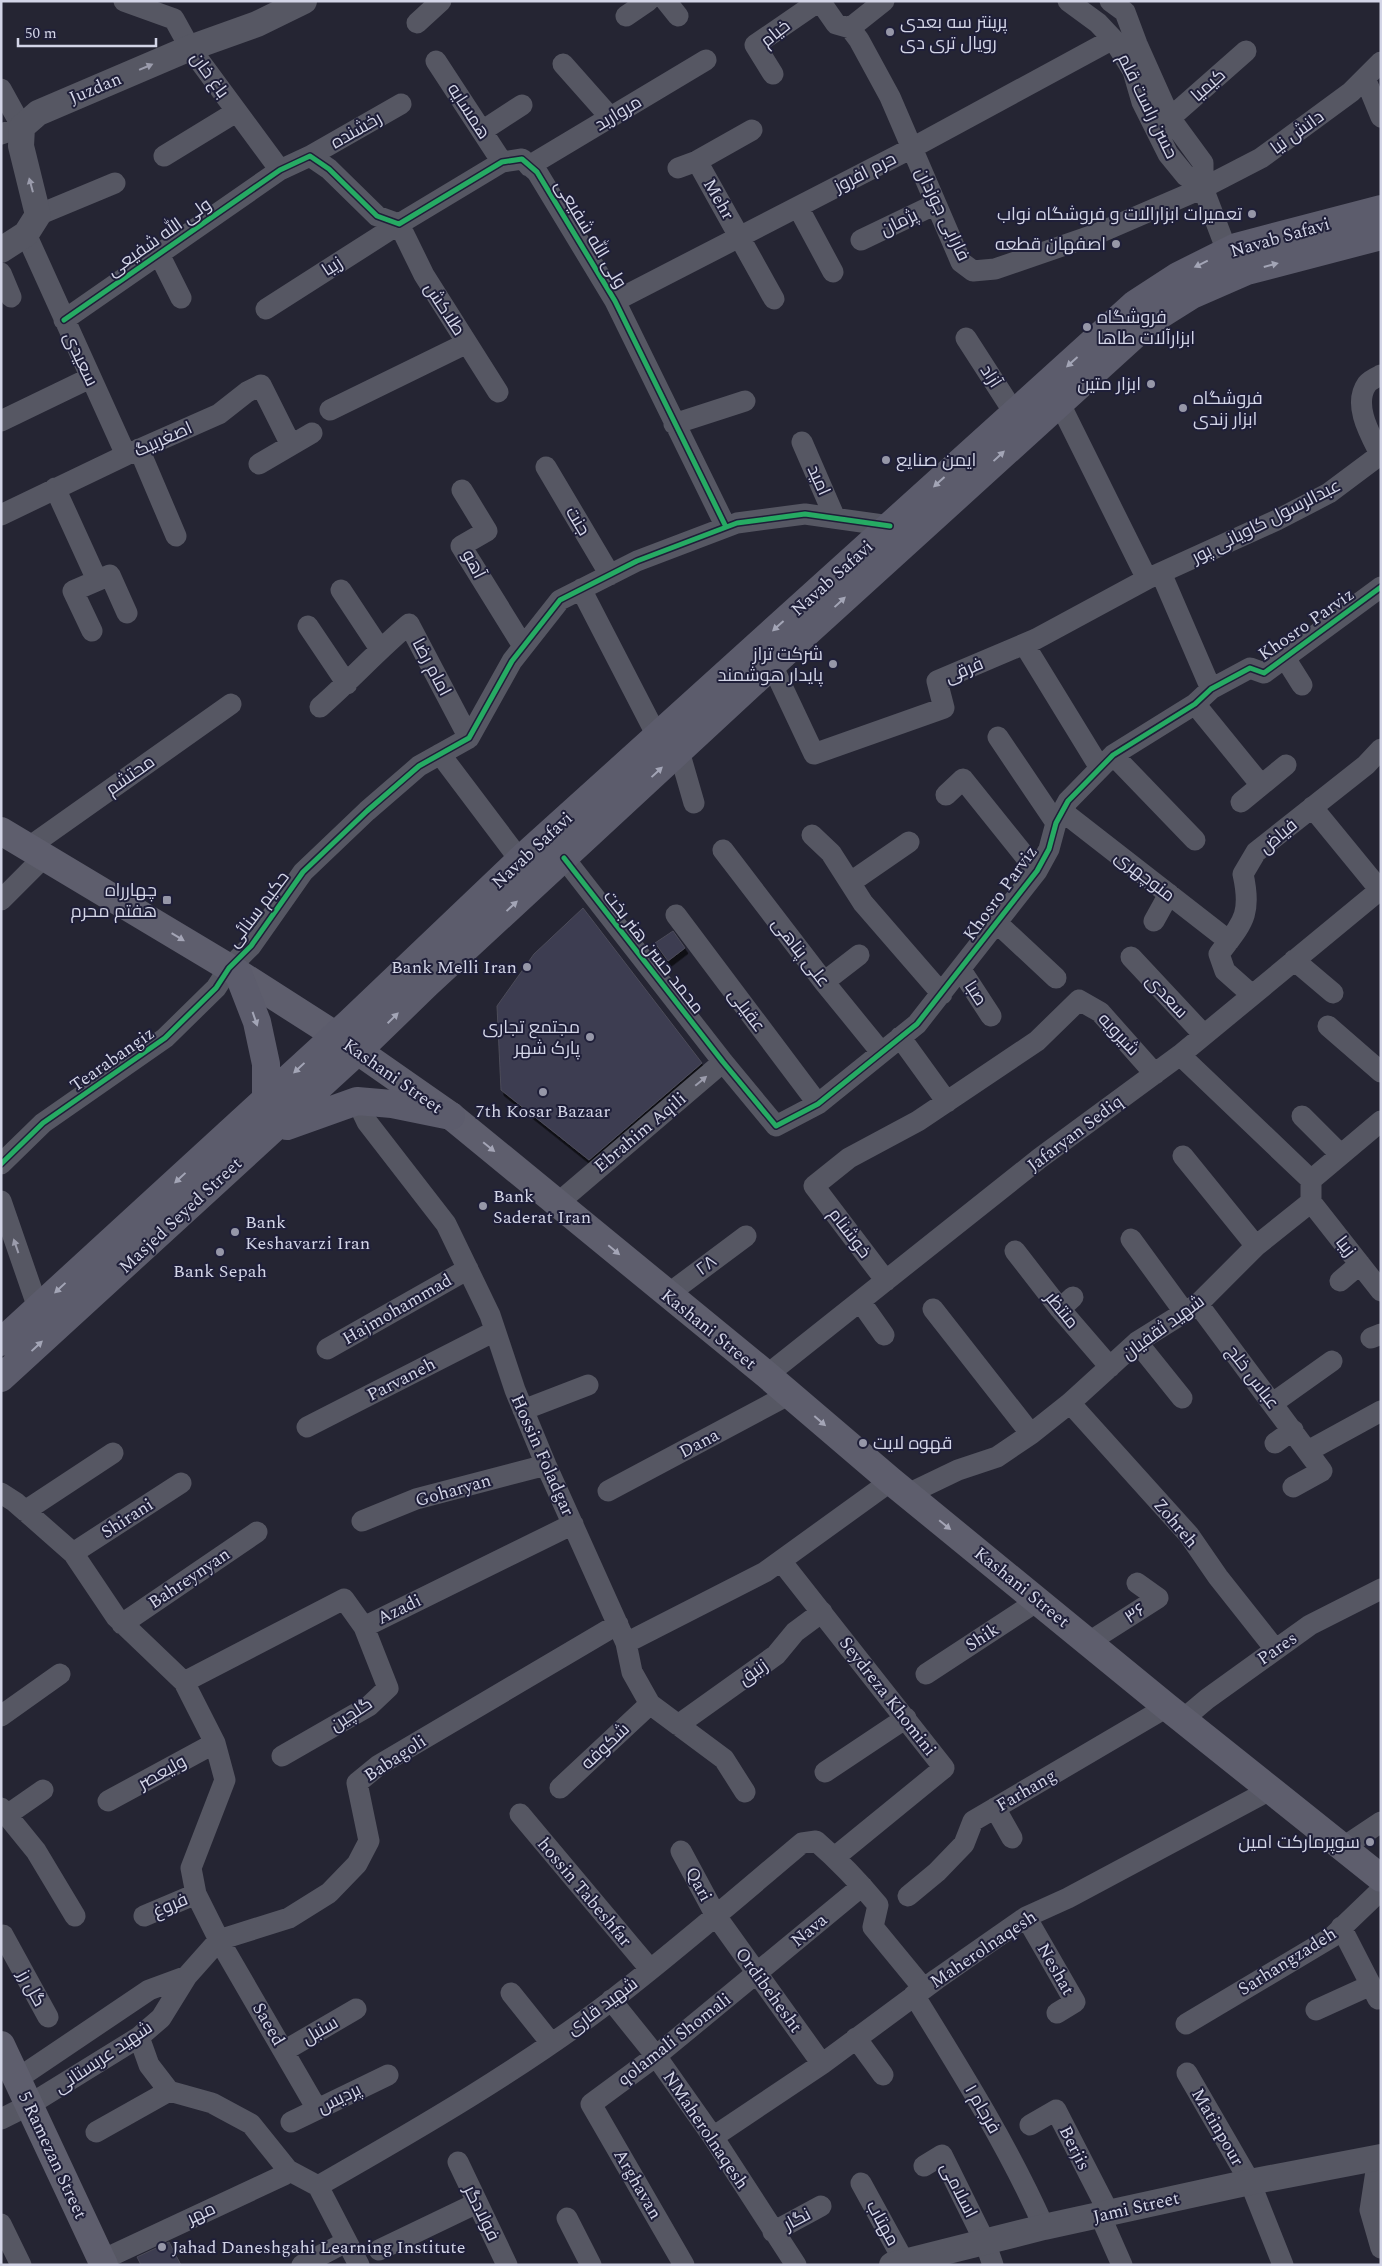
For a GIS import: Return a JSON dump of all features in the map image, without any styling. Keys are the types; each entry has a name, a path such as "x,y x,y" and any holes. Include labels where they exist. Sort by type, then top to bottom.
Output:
{"main road":[{"name":"Navab Safavi","path":"335,1035 520,860 1135,304 1178,276 1236,247 1381,208"},
{"name":"Navab Safavi","path":"358,1051 772,664 1149,322 1192,295 1247,272 1381,236"},
{"name":"Kashani Street","path":"1,831 234,970 335,1035 451,1116 790,1394 899,1488 1039,1600 1174,1713 1381,1878"},
{"path":"234,970 257,1022 266,1064 266,1098"},
{"name":"Masjed Seyed Street","path":"1,1342 335,1035"},
{"name":"Masjed Seyed Street","path":"1,1378 358,1051"},
{"path":"269,1133 320,1112 357,1100 392,1104 451,1116"},
{"name":"5 Ramezan Street","path":"1,2045 17,2079 10,2117 103,2262"}],"street":[{"name":"باغ خان","path":"124,1 174,19 190,48 280,170"},
{"name":"Juzdan","path":"12,130 38,113 190,48 257,24 304,1"},
{"path":"626,16 648,1"},
{"name":"فارابی جوزدان","path":"820,1 836,24 850,28 859,40 890,97 962,262 973,271 996,269 1094,235 1203,188"},
{"name":"خیام","path":"773,74 755,45 820,1"},
{"path":"850,28 884,1"},
{"name":"حسن راست قلم","path":"1068,1 1098,23 1114,39 1133,71 1142,102 1168,154 1186,176 1203,188"},
{"name":"حسن راست قلم","path":"1124,5 1137,44 1170,118 1203,164 1203,188"},
{"name":"حرم افروز","path":"615,301 912,148 1114,39"},
{"name":"کیمیا","path":"1170,118 1246,51"},
{"name":"مروارید","path":"529,166 706,60"},
{"name":"همسایه","path":"436,61 502,162"},
{"name":"دانش نیا","path":"1203,188 1261,158 1351,92 1381,62"},
{"path":"563,64 610,117"},
{"path":"1365,78 1381,117"},
{"path":"1,89 12,130 21,146 32,224"},
{"name":"رخشنده","path":"310,156 401,104"},
{"path":"482,131 522,105"},
{"path":"164,156 236,112"},
{"name":"Mehr","path":"752,130 687,164 740,236 774,299"},
{"path":"310,156 329,169 377,216 398,224 502,162 522,159 529,166"},
{"name":"ولی الله شفیعی","path":"64,320 280,170 310,156"},
{"name":"ولی الله شفیعی","path":"529,166 537,172 615,301 726,527"},
{"path":"1,250 32,224 115,183"},
{"path":"1203,188 1227,251"},
{"name":"پژمان","path":"862,240 936,204"},
{"path":"798,207 834,272"},
{"name":"سعیدی","path":"32,224 64,320 90,378 133,452 176,536"},
{"name":"زیبا","path":"266,309 398,224"},
{"name":"طلاکش","path":"398,224 424,275 498,392"},
{"path":"159,254 181,298"},
{"path":"1,272 11,297"},
{"name":"آزاد","path":"966,338 1015,414"},
{"path":"330,410 467,343"},
{"path":"1380,456 1367,426 1361,402 1368,383 1381,375"},
{"path":"1,422 90,378"},
{"name":"اصغربیگ","path":"1,515 55,488 219,414 247,392 261,385 291,445"},
{"path":"674,424 745,401"},
{"path":"1059,402 1154,576 1211,688"},
{"path":"259,464 312,433"},
{"name":"امید","path":"802,442 835,518"},
{"name":"عبدالرسول کاویانی پور","path":"1154,576 1277,520 1329,492 1380,456"},
{"name":"جنت","path":"546,467 610,575"},
{"path":"55,488 97,580"},
{"name":"آهو","path":"462,490 487,531 461,546 523,646"},
{"path":"469,738 512,661 560,600 636,561 737,523 805,514 890,526"},
{"path":"92,631 73,591 110,575 127,613"},
{"name":"فرقی","path":"772,664 814,754 944,708 937,682 1024,644 1154,576"},
{"name":"Khosro Parviz","path":"723,1062 776,1126 818,1104 918,1024 1037,871 1049,849 1059,817 1068,801 1106,762 1195,704 1211,688 1250,668 1264,673 1381,587"},
{"path":"581,589 656,736"},
{"path":"341,590 380,649"},
{"name":"امام رضا","path":"320,707 348,684 380,649 410,624 469,738"},
{"path":"308,626 348,684"},
{"path":"1024,644 1106,762 1196,840"},
{"path":"1285,658 1302,685"},
{"name":"محتشم","path":"1,900 37,852 231,704"},
{"path":"1195,704 1261,785"},
{"name":"منوچهری","path":"998,737 1059,817 1169,894 1229,941"},
{"name":"حکیم سنائی","path":"234,970 303,872 367,811 419,766 469,738"},
{"name":"فیاض","path":"1252,995 1225,970 1219,954 1246,913 1247,891 1243,874 1256,852 1366,765 1381,749"},
{"path":"679,751 694,803"},
{"path":"440,754 520,860"},
{"path":"1241,802 1286,765"},
{"path":"946,795 963,779 1037,871"},
{"path":"1312,807 1380,890"},
{"path":"812,835 831,853 863,903 942,994"},
{"path":"851,882 909,842"},
{"name":"علی پناهی","path":"723,850 824,982 882,1052"},
{"name":"محمد حسن هنر بخت","path":"564,858 723,1062"},
{"name":"Jafaryan Sediq","path":"767,1375 1040,1158 1180,1055 1380,890"},
{"path":"1154,921 1169,894"},
{"name":"عقیلی","path":"676,915 818,1104"},
{"path":"996,922 1056,978"},
{"path":"824,982 858,955"},
{"name":"سعدی","path":"1131,957 1204,1035"},
{"path":"1294,960 1333,993"},
{"name":"Tearabangiz","path":"1,1164 44,1123 166,1038 234,970"},
{"name":"صبا","path":"961,970 991,1016"},
{"name":"شیرویه","path":"948,1102 1037,1040 1079,1000 1100,1012 1155,1074"},
{"path":"1328,1026 1381,1072"},
{"path":"900,1037 948,1102"},
{"path":"1180,1055 1311,1180 1311,1202"},
{"name":"Ebrahim Aqili","path":"558,1203 723,1062"},
{"name":"Hossin Foladgar","path":"357,1100 367,1122 446,1224 468,1269 490,1315 523,1410 546,1465 622,1633 632,1672 650,1704 724,1759 745,1792"},
{"name":"خوشنام","path":"886,1281 814,1186 849,1158 918,1121 948,1102"},
{"path":"1302,1116 1340,1154"},
{"path":"1311,1180 1381,1121"},
{"path":"1183,1156 1256,1246"},
{"path":"1,1201 38,1308"},
{"name":"زیبا","path":"1311,1202 1381,1291"},
{"name":"شهید ثقفیان","path":"622,1633 765,1572 899,1488 996,1457 1031,1434 1070,1403 1138,1342 1191,1308 1256,1246 1311,1202"},
{"name":"۲۸","path":"667,1295 746,1236"},
{"name":"عباس خلج","path":"1131,1239 1273,1403 1322,1471 1293,1487"},
{"name":"منتظر","path":"1016,1251 1066,1303 1110,1367"},
{"path":"1340,1281 1360,1264"},
{"name":"Hajmohammad","path":"327,1349 468,1269"},
{"path":"860,1301 884,1335"},
{"path":"933,1310 1031,1434"},
{"name":"Parvaneh","path":"307,1426 495,1331"},
{"path":"1138,1342 1182,1398"},
{"path":"1273,1403 1332,1361"},
{"path":"523,1410 588,1385"},
{"name":"Dana","path":"608,1491 790,1394"},
{"name":"Zohreh","path":"1070,1403 1189,1536 1218,1578 1275,1649"},
{"path":"1308,1451 1381,1411"},
{"path":"1275,1444 1293,1430"},
{"path":"113,1453 12,1501 73,1553 122,1624 184,1682 208,1746"},
{"name":"Goharyan","path":"362,1521 416,1499 546,1465"},
{"name":"Shirani","path":"73,1553 182,1483"},
{"name":"Azadi","path":"184,1682 344,1599 364,1627 573,1524"},
{"name":"Bahreynyan","path":"122,1624 257,1532"},
{"name":"Seydreza Khomini","path":"781,1561 944,1768 835,1858"},
{"name":"۳۶","path":"1089,1642 1158,1598 1137,1583"},
{"name":"Pares","path":"1174,1713 1207,1699 1310,1625 1381,1589"},
{"name":"Shik","path":"926,1674 1039,1600"},
{"name":"زنبق","path":"678,1725 776,1655 795,1632 822,1612"},
{"name":"گلچین","path":"282,1756 369,1706 388,1688 364,1627"},
{"name":"Babagoli","path":"225,1938 289,1918 329,1893 357,1864 369,1841 357,1783 379,1765 622,1633"},
{"path":"1,1716 60,1674"},
{"name":"شکوفه","path":"560,1788 650,1704"},
{"name":"Farhang","path":"908,1896 937,1872 964,1844 973,1821 1174,1713"},
{"path":"825,1772 906,1718"},
{"name":"Saeed","path":"208,1746 225,1780 194,1862 196,1894 225,1938 317,2109"},
{"name":"ولیعصر","path":"108,1801 208,1746"},
{"path":"43,1790 5,1818 36,1851 75,1916"},
{"name":"Maherolnaqesh","path":"713,2137 822,2064 919,1992 1026,1917 1077,1893 1270,1790"},
{"path":"995,1808 1012,1838"},
{"name":"hossin Tabeshfar","path":"520,1814 650,1969"},
{"path":"1342,1848 1381,1822"},
{"name":"شهید قاری","path":"320,2191 434,2120 551,2043 611,2000 716,1916 802,1843 816,1841 862,1886"},
{"name":"Qari","path":"681,1851 716,1916"},
{"name":"Nava","path":"757,1974 862,1886"},
{"name":"فرجام ۱","path":"862,1886 878,1905 872,1927 919,1992 1028,2189 1044,2227"},
{"name":"Sarhangzadeh","path":"1186,2024 1332,1937 1381,1890"},
{"name":"فروغ","path":"144,1916 196,1894"},
{"name":"Ordibehesht","path":"716,1916 822,2064"},
{"name":"Neshat","path":"1026,1917 1075,2002 1057,2013"},
{"path":"1316,2010 1376,1991 1341,1927"},
{"name":"گل رز","path":"1,1937 4,1935 48,2017"},
{"name":"شهید عربستانی","path":"10,2117 139,2037 161,2018 187,1976 225,1938"},
{"name":"qolamali Shomali","path":"591,2104 656,2056 757,1974"},
{"name":"شهید عربستانی","path":"17,2079 149,1990 187,1976"},
{"path":"511,1993 551,2043"},
{"name":"NMaherolnaqesh","path":"611,2000 656,2056 713,2137 796,2265"},
{"name":"سنبل","path":"284,2050 356,2009"},
{"path":"139,2037 149,2064 164,2094"},
{"path":"856,2038 883,2075"},
{"name":"Matinpour","path":"1187,2073 1250,2182 1283,2265"},
{"name":"پردیس","path":"291,2122 388,2075"},
{"path":"96,2132 164,2094 212,2103 251,2124 282,2175 320,2191 359,2265"},
{"name":"Arghavan","path":"591,2104 684,2265"},
{"name":"Berjis","path":"1030,2125 1056,2110 1104,2214"},
{"name":"اسلامی","path":"924,2166 942,2155 989,2253"},
{"path":"1379,2158 1370,2210 1381,2248"},
{"name":"Jami Street","path":"901,2264 989,2253 1044,2227 1250,2182 1379,2158"},
{"name":"فولادگر","path":"458,2162 478,2203 502,2263"},
{"name":"مهر","path":"103,2262 282,2175"},
{"name":"مهتاب","path":"861,2184 901,2264"},
{"path":"379,2250 478,2203"},
{"name":"نگار","path":"773,2232 821,2206"},
{"path":"1104,2214 1122,2265"},
{"path":"567,2218 591,2265"},
{"path":"1,2224 21,2265"},
{"path":"302,2265 346,2242"}],"building":[{"name":"مجتمع تجاری پارک شهر","path":"583,908 702,1063 589,1160 501,1090 497,1006 534,954"},
{"path":"673,931 685,948 668,961 655,943"},
{"name":"Jahad Daneshgahi Learning Institute","path":"169,2242 181,2265 141,2265 137,2257"}],"cycle path":[{"path":"64,320 280,170 310,156 329,169 377,216 399,224 502,162 522,159 537,172 615,301 726,527"},
{"path":"1,1164 43,1123 165,1038 216,988 229,968 251,946 303,872 367,811 419,766 469,738 512,661 560,600 637,561 737,523 805,514 890,526"},
{"path":"564,858 723,1062 776,1126 818,1104 917,1024 1037,871 1049,849 1056,823 1068,801 1113,755 1195,704 1211,689 1250,668 1264,673 1381,587"}],"place":[{"name":"پرینتر سه بعدی رویال تری دی","path":"890,32"},
{"name":"تعمیرات ابزارالات و فروشگاه نواب","path":"1252,214"},
{"name":"اصفهان قطعه","path":"1116,244"},
{"name":"فروشگاه ابزارآلات طاها","path":"1087,327"},
{"name":"ابزار متین","path":"1151,384"},
{"name":"فروشگاه ابزار زندی","path":"1183,408"},
{"name":"ایمن صنایع","path":"886,460"},
{"name":"شرکت تراز پایدار هوشمند","path":"833,664"},
{"name":"چهارراه هفتم محرم","path":"167,900"},
{"name":"Bank Melli Iran","path":"527,967"},
{"name":"مجتمع تجاری پارک شهر","path":"590,1037"},
{"name":"7th Kosar Bazaar","path":"543,1092"},
{"name":"Bank Saderat Iran","path":"483,1206"},
{"name":"Bank Keshavarzi Iran","path":"235,1232"},
{"name":"Bank Sepah","path":"220,1252"},
{"name":"قهوه لایت","path":"863,1443"},
{"name":"سوپرمارکت امین","path":"1370,1842"},
{"name":"Jahad Daneshgahi Learning Institute","path":"162,2247"}]}
